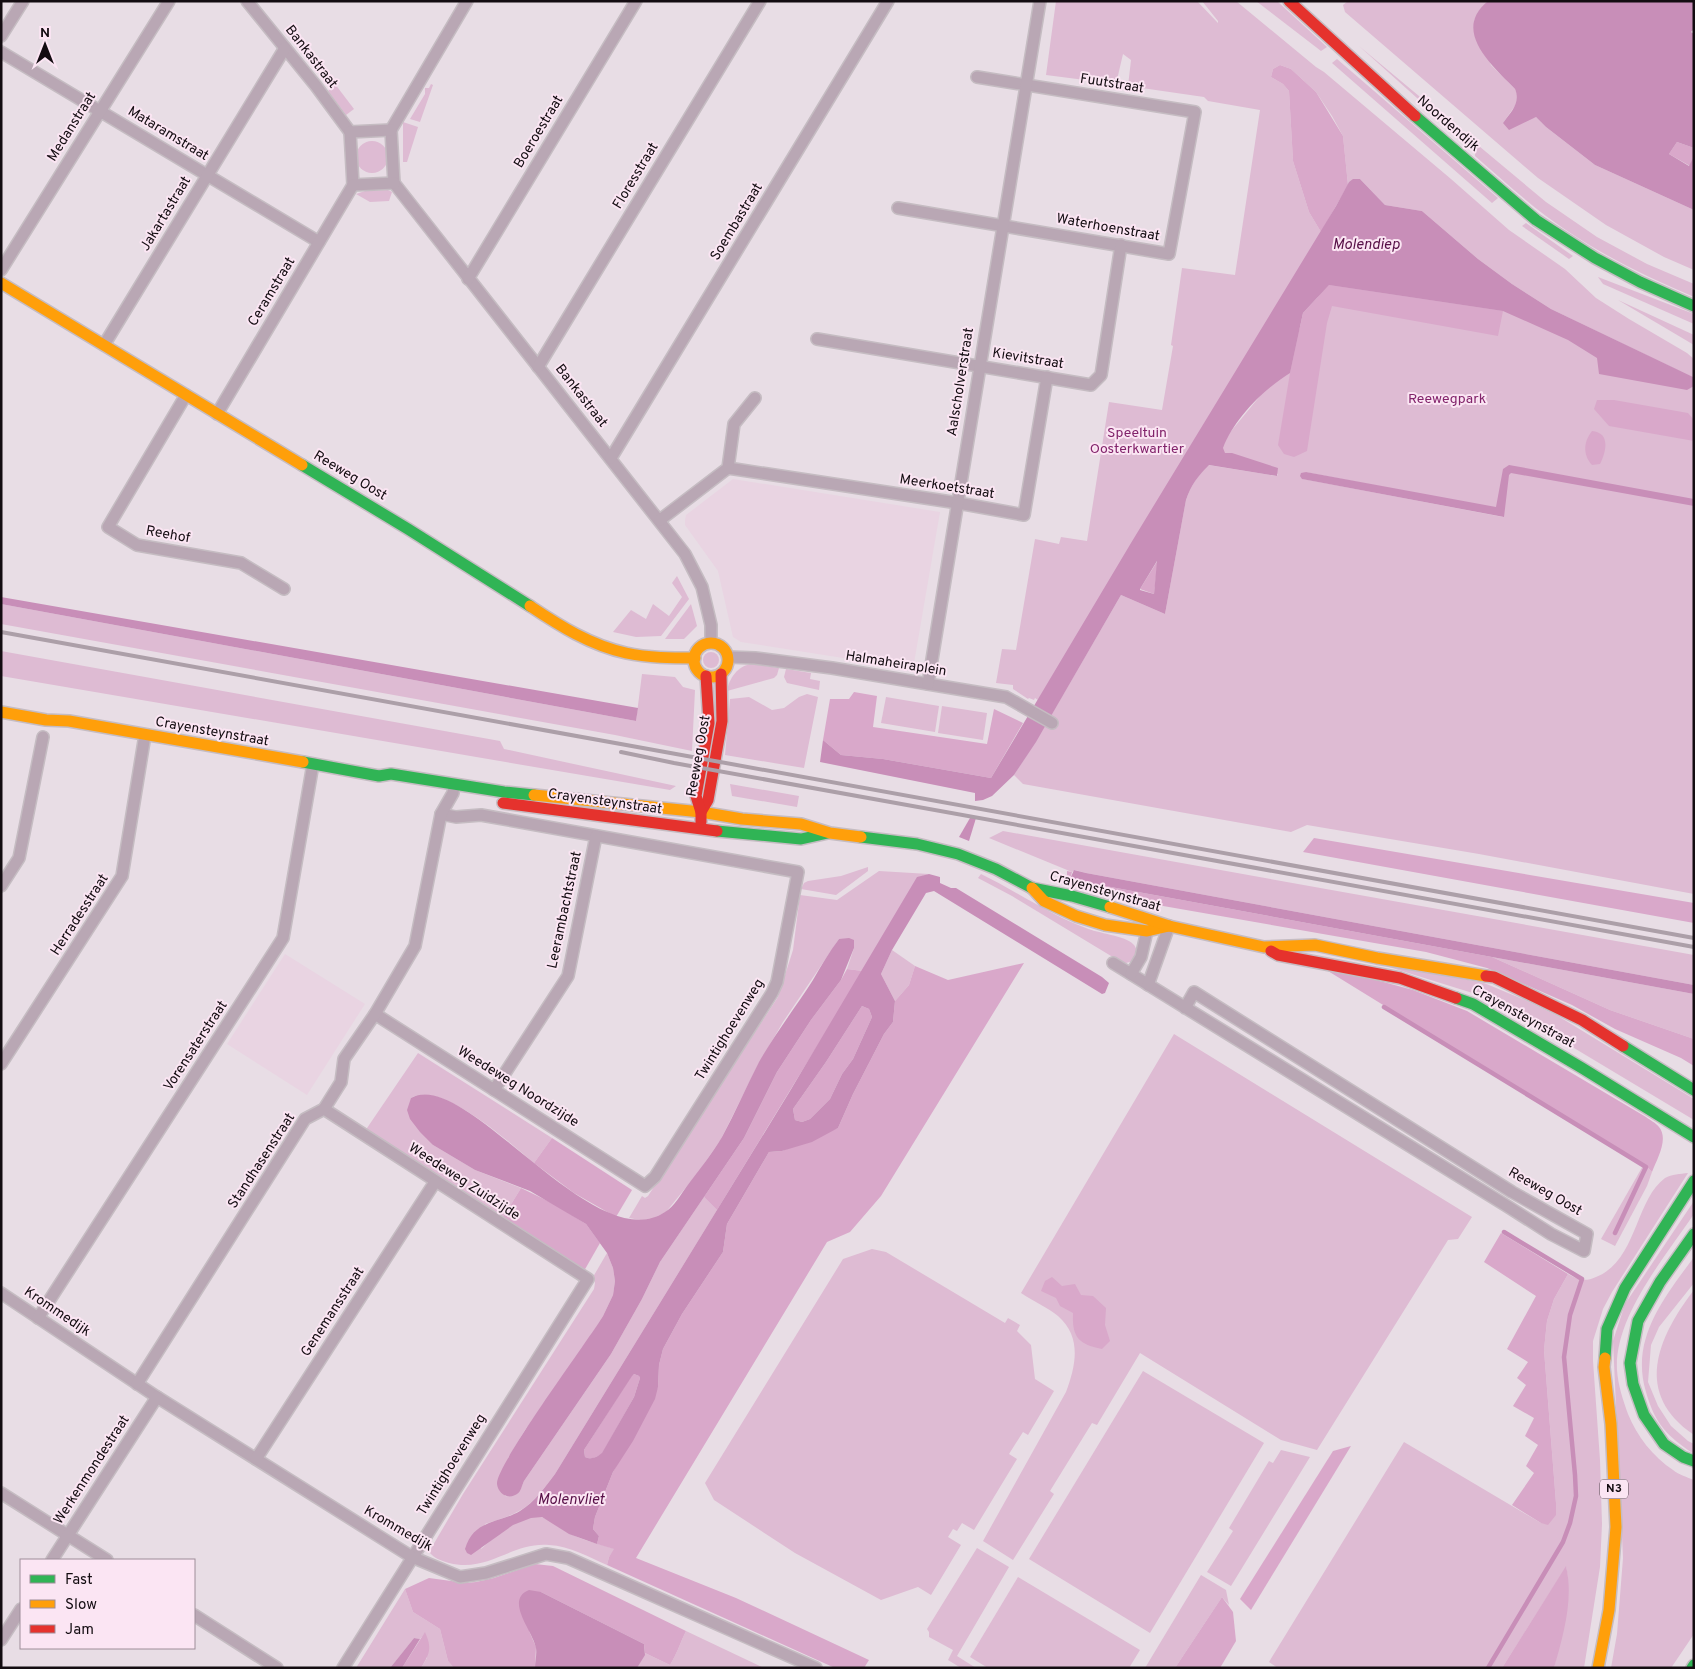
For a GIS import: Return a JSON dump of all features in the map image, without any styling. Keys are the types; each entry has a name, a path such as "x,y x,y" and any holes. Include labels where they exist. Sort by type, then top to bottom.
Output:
{"main road":[{"name":"Noordendijk","path":"1289,1 1416,116 1536,220 1595,258 1640,282 1694,306"},
{"name":"Reeweg Oost","path":"1,283 408,529 564,628 590,642 616,652 634,656 694,658"},
{"path":"711,643 720,645 727,653 728,658 727,667 721,674 712,677 702,674 696,667 694,658 702,646 711,643"},
{"name":"Reeweg Oost","path":"701,812 708,800 722,721 721,674"},
{"name":"Reeweg Oost","path":"700,829 701,812 696,796 709,723 706,676"},
{"name":"Crayensteynstraat","path":"1,703 48,711 69,722"},
{"name":"Crayensteynstraat","path":"1,712 379,776 391,774 453,789 504,792 701,812 801,824 830,833 917,844 958,854 996,869 1032,888 1072,896 1168,926 1264,947 1314,945 1377,958 1494,977 1582,1020 1694,1090"},
{"name":"Crayensteynstraat","path":"453,789 473,799 655,824 800,839 830,833"},
{"name":"Crayensteynstraat","path":"1032,888 1044,901 1076,916 1105,925 1147,931 1168,926"},
{"name":"Crayensteynstraat","path":"1264,947 1278,955 1400,978 1473,1004 1694,1137"},
{"name":"N3","path":"1598,1668 1609,1610 1616,1528 1611,1424 1604,1367 1607,1329 1625,1288 1694,1181"},
{"path":"1694,1234 1660,1282 1638,1321 1630,1363 1633,1384 1644,1415 1652,1428 1664,1444 1683,1457 1694,1461"}],"street":[{"path":"1,36 23,1"},
{"name":"Medanstraat","path":"1,270 169,1"},
{"name":"Bankastraat","path":"247,1 350,132"},
{"path":"391,130 350,132 353,186 394,183 391,130 467,1"},
{"name":"Boeroestraat","path":"468,279 636,1"},
{"name":"Floresstraat","path":"538,366 760,1"},
{"name":"Soembastraat","path":"611,458 888,1"},
{"name":"Aalscholverstraat","path":"928,684 1040,1"},
{"name":"Jakartastraat","path":"104,345 285,48"},
{"name":"Mataramstraat","path":"1,52 319,242"},
{"path":"977,77 1025,85"},
{"name":"Fuutstraat","path":"1025,85 1195,112"},
{"name":"Waterhoenstraat","path":"898,208 1170,254 1195,112"},
{"name":"Bankastraat","path":"394,183 685,554 702,587 710,625 711,643"},
{"name":"Ceramstraat","path":"216,414 353,186"},
{"name":"Kievitstraat","path":"817,340 1091,385 1101,375 1121,245"},
{"name":"Meerkoetstraat","path":"728,468 958,503 1024,515 1047,377"},
{"name":"Reehof","path":"186,395 108,527 137,545 241,563 284,589"},
{"path":"660,520 728,468 734,424 754,398"},
{"name":"Halmaheiraplein","path":"728,658 755,658 832,668 1006,697 1052,723"},
{"name":"Herradesstraat","path":"1,1064 122,876 145,735"},
{"path":"1,886 19,858 43,737"},
{"name":"Vorensaterstraat","path":"38,1318 283,938 313,764"},
{"name":"Standhasenstraat","path":"137,1384 305,1119 324,1109 341,1082 344,1059 375,1014 415,946 441,814 453,789"},
{"path":"441,814 456,817 482,815 596,836"},
{"name":"Twintighoevenweg","path":"596,836 798,872 775,987 655,1178 645,1186"},
{"name":"Leerambachtstraat","path":"494,1090 568,976 596,836"},
{"path":"1148,985 1168,926"},
{"path":"1131,974 1141,958 1147,931"},
{"name":"Reeweg Oost","path":"1113,963 1185,1008 1507,1206 1551,1234 1584,1251 1587,1234 1512,1192 1194,992 1185,1008"},
{"name":"Weedeweg Noordzijde","path":"375,1014 645,1186"},
{"name":"Weedeweg Zuidzijde","path":"324,1109 588,1279"},
{"name":"Genemansstraat","path":"256,1460 435,1182"},
{"name":"Twintighoevenweg","path":"343,1668 588,1279"},
{"name":"Krommedijk","path":"1,1293 157,1397 412,1557 460,1577 486,1572 546,1554 568,1558 816,1668"},
{"name":"Werkenmondestraat","path":"53,1559 157,1397"},
{"path":"1,1493 104,1559"},
{"path":"1,1640 20,1611"},
{"path":"195,1616 278,1668"}],"shaded area":[{"path":"1280,65 1291,69 1316,92 1343,136 1348,185 1321,232 1309,212 1293,161 1289,91 1283,84 1271,77 1273,69"},
{"path":"1677,142 1694,148 1694,156 1690,166 1669,154"},
{"path":"1329,285 1503,311 1498,336 1332,306 1327,323 1307,451 1294,457 1284,454 1278,445 1290,373 1303,313"},
{"path":"1597,400 1614,400 1688,413 1694,420 1694,441 1609,426 1594,409"},
{"path":"1592,431 1602,435 1605,449 1600,464 1592,465 1585,452 1585,448 1587,439"},
{"path":"733,479 940,512 913,669 741,642 733,637 718,571 685,525 685,520 686,515"},
{"path":"1158,560 1154,594 1140,589"},
{"path":"854,692 877,696 873,727 987,744 994,709 1023,723 991,778 883,759 841,755 823,740 830,699 849,699"},
{"path":"1314,838 1694,903 1694,923 1303,852"},
{"path":"1067,871 1072,872 1070,879 1078,881 1492,957 1610,1010 1694,1039 1694,1066 1681,1058 1615,1029 1572,1005 1487,968 1426,952 1146,903 1067,881"},
{"path":"285,954 365,1004 307,1095 227,1044"},
{"path":"1024,963 881,1196 850,1232 827,1242 636,1558 736,1598 869,1660 864,1668 835,1668 607,1565 614,1549 597,1544 599,1536 593,1529 595,1517 613,1472 658,1387 659,1365 663,1349 682,1314 723,1252 727,1224 769,1152 782,1151 838,1128 884,1034 893,1022 895,1001 909,985 915,966 948,980"},
{"path":"847,969 863,971 717,1210 704,1197 744,1138 777,1072"},
{"path":"1328,971 1361,976 1413,990 1467,1011 1646,1117 1659,1127 1663,1137 1661,1149 1652,1172 1644,1164"},
{"path":"862,1006 869,1009 872,1017 853,1059 842,1074 830,1099 810,1119 802,1122 795,1120 793,1109"},
{"path":"552,1138 632,1190 616,1217 574,1193 534,1163"},
{"path":"521,1188 554,1204 586,1224 600,1243 584,1271 502,1219"},
{"path":"1501,1233 1568,1274 1554,1299 1547,1321 1544,1350 1556,1503 1556,1515 1548,1525 1541,1523 1512,1505 1534,1473 1526,1466 1538,1445 1525,1436 1534,1418 1513,1406 1526,1385 1517,1378 1528,1362 1507,1349 1536,1296 1484,1262"},
{"path":"1052,1277 1062,1286 1075,1284 1081,1295 1093,1296 1106,1308 1105,1325 1110,1341 1102,1349 1082,1342 1075,1334 1073,1313 1060,1306 1056,1298 1041,1291 1045,1281"},
{"path":"634,1374 640,1378 634,1397 602,1454 592,1458 585,1457 584,1450"},
{"path":"1351,1446 1251,1610 1240,1599 1333,1451"},
{"path":"535,1564 553,1566 686,1631 670,1665 645,1653 644,1644 541,1592 529,1631 536,1647 535,1668 454,1668 448,1661 440,1629 413,1612 405,1589 429,1578 466,1583 476,1582"},
{"path":"1566,1566 1569,1591 1568,1604 1564,1630 1554,1668 1502,1668"},
{"path":"1222,1597 1233,1612 1236,1641 1220,1668 1175,1668"},
{"path":"425,1632 429,1642 429,1650 421,1668 402,1668"}],"green space":[{"name":"Speeltuin Oosterkwartier","path":"1056,1 1197,1 1218,23 1202,1 1236,1 1324,72 1509,230 1565,269 1596,298 1687,353 1694,359 1694,378 1551,309 1478,259 1422,211 1385,205 1360,179 1349,182 1348,185 1343,136 1332,116 1316,92 1291,69 1280,65 1273,69 1271,77 1283,84 1289,91 1293,161 1309,212 1321,232 1038,700 1035,698 1034,700 1028,699 1013,689 1013,685 996,683 1002,649 1016,650 1035,539 1059,544 1061,537 1087,541 1109,402 1162,410 1173,346 1171,345 1182,268 1235,275 1260,110 1208,101 1204,97 1128,86 1131,60 1123,54 1116,84 1046,75"},
{"path":"1256,1 1277,1 1327,47 1321,51"},
{"path":"1348,1 1488,1 1478,12 1474,21 1491,65 1515,89 1517,94 1517,103 1503,123 1536,117 1595,165 1694,210 1694,270 1664,257 1606,225 1538,178 1345,12 1343,5"},
{"path":"1359,46 1546,202 1597,237 1647,264 1694,284 1694,297 1617,261 1581,240 1546,216 1475,156 1475,150"},
{"path":"1337,59 1498,198 1492,203 1332,63"},
{"path":"335,84 354,109 346,115 328,91"},
{"path":"431,84 433,85 420,122 410,119 425,94 425,88 429,88"},
{"path":"403,122 418,127 407,162 403,162"},
{"path":"372,141 378,142 383,146 387,151 387,163 383,168 378,172 372,173 366,172 361,168 357,163 356,157 357,151 361,146 366,142"},
{"path":"388,190 392,192 389,201 370,202 356,194 365,191"},
{"path":"1526,223 1573,256 1569,259 1522,226"},
{"path":"1598,277 1694,314 1694,324 1603,284"},
{"name":"Reewegpark","path":"1327,282 1516,310 1694,386 1694,894 1479,854 1307,825 1291,832 1023,784 1014,775 1042,731 1121,595 1165,614 1186,500 1204,469 1208,465 1277,476 1278,474 1213,453 1260,396","holes":["1305,472 1504,510 1503,517 1303,479"]},
{"path":"1618,300 1694,335 1694,345"},
{"path":"677,576 689,599 661,636 636,637 613,632 631,610 646,619 653,604 669,616 682,597 672,583"},
{"path":"1,604 636,721 642,674 675,677 683,687 695,690 692,751 615,735 1,624"},
{"path":"691,604 697,626 684,639 665,639"},
{"path":"1,651 500,741 504,749 676,786 670,790 1,676"},
{"path":"711,652 717,654 719,660 717,666 711,668 705,666 703,660 705,654"},
{"path":"751,664 779,668 774,678 727,691 735,673 742,667"},
{"path":"786,669 811,673 810,679 820,681 819,690 787,683 784,677"},
{"path":"807,694 818,697 804,768 725,755 730,699 749,697 772,710 784,708 799,697"},
{"path":"886,697 939,706 935,732 881,723"},
{"path":"942,706 987,713 983,740 938,733"},
{"path":"730,784 799,796 797,807 732,796"},
{"path":"1003,831 1694,955 1694,985 1075,870 1072,872 989,838"},
{"path":"868,867 868,871 836,895 801,889 804,883 808,881 841,876"},
{"path":"879,871 929,874 917,878 863,971 847,969 854,948 839,939 783,1022 759,1063 721,1139 700,1170 666,1212 652,1219 640,1220 629,1218 642,1196 645,1198 648,1196 778,997 793,950 800,895 837,900"},
{"path":"981,874 1073,923 1129,941 1135,946 1136,950 1133,961 1121,962 1012,896 978,878"},
{"path":"892,950 915,966 909,985 895,1001 881,974"},
{"path":"1492,957 1694,994 1694,1039 1610,1010"},
{"path":"1373,962 1484,983 1558,1016 1694,1099 1694,1120 1539,1027 1479,995"},
{"path":"1174,1034 1472,1217 1458,1239 1448,1240 1317,1450 1281,1440 1140,1353 1097,1425 1092,1423 1050,1491 1054,1494 1013,1560 983,1541 1066,1392 1075,1352 1074,1342 1066,1324 1054,1313 1021,1293"},
{"path":"418,1053 552,1138 534,1163 493,1129 457,1106 440,1098 424,1095 411,1098 433,1145 475,1170 521,1188 502,1219 365,1131"},
{"path":"1644,1164 1652,1172 1647,1186 1615,1246 1601,1239"},
{"path":"1688,1173 1612,1292 1603,1309 1593,1341 1602,1524 1600,1567 1584,1668 1554,1668 1562,1631 1568,1588 1566,1567 1502,1668 1278,1668 1269,1662 1404,1442 1541,1523 1556,1503 1544,1350 1547,1321 1554,1299 1568,1274 1585,1280 1596,1277 1610,1269 1620,1258 1628,1244 1647,1200 1655,1188 1665,1178 1676,1174"},
{"path":"704,1197 717,1210 555,1474 530,1504 511,1515 485,1524 481,1549 519,1521 536,1517 544,1518 587,1541 615,1549 609,1557 607,1565 572,1550 549,1545 535,1545 523,1548 476,1564 449,1563 433,1556 429,1552 463,1494 594,1289 593,1277 607,1253 613,1268 615,1281 613,1295 592,1334 525,1430 508,1458 505,1496 515,1495 519,1491 611,1354 642,1299 660,1262"},
{"path":"1694,1201 1694,1214 1656,1268 1632,1309 1618,1350 1617,1370 1626,1409 1641,1438 1666,1465 1694,1480 1694,1634 1671,1668 1611,1668 1617,1634 1623,1558 1613,1341 1625,1304"},
{"path":"872,1249 886,1252 1005,1323 1008,1318 1020,1325 1017,1331 1031,1345 1035,1379 1054,1391 1028,1435 1023,1432 1009,1454 1017,1459 974,1530 962,1523 957,1531 953,1529 948,1537 961,1545 931,1595 918,1587 881,1600 795,1553 714,1500 705,1483 843,1259"},
{"path":"1694,1257 1694,1283 1659,1327 1651,1345 1648,1382 1658,1406 1671,1426 1694,1444 1694,1454 1669,1435 1658,1421 1646,1392 1642,1373 1646,1337 1653,1320 1661,1304"},
{"path":"1694,1290 1694,1435 1675,1419 1663,1402 1657,1384 1657,1365 1670,1327"},
{"path":"1143,1371 1264,1443 1150,1633 1029,1559"},
{"path":"1281,1450 1310,1457 1231,1586 1207,1572 1233,1531 1229,1528 1269,1461 1273,1463"},
{"path":"977,1548 1009,1567 957,1656 976,1668 961,1668 948,1660 953,1650 929,1637 927,1629"},
{"path":"1201,1575 1226,1590 1229,1605 1222,1597 1175,1668 1145,1668"},
{"path":"1018,1577 1140,1650 1129,1668 988,1668 970,1657"},
{"path":"405,1589 413,1612 440,1629 448,1661 454,1668 421,1668 427,1658 425,1633 420,1639 414,1638 390,1668 356,1668"},
{"path":"686,1631 764,1668 637,1668 645,1653 670,1665"}],"water":[{"path":"1488,1 1694,1 1694,29 1691,32 1694,34 1694,148 1677,142 1669,154 1689,166 1694,156 1694,210 1595,165 1536,117 1509,130 1503,123 1516,103 1517,94 1515,89 1487,59 1479,48 1474,36 1474,24 1478,12"},
{"name":"Molendiep","path":"1353,179 1360,179 1385,205 1422,211 1478,259 1512,284 1551,309 1693,377 1694,386 1687,390 1599,374 1597,358 1568,340 1503,311 1329,285 1303,313 1290,373 1270,387 1242,416 1234,426 1223,448 1225,453 1232,453 1278,468 1277,476 1209,465 1201,473 1186,500 1165,614 1121,595 1036,742 1014,775 992,796 975,801 975,793 820,762 823,740 841,755 883,759 991,778 1349,182","holes":["1157,561 1154,594 1140,589"]},
{"path":"1509,465 1694,499 1694,506 1511,473 1509,475 1504,517 1302,479 1300,476 1301,473 1306,472 1496,507 1503,469"},
{"path":"1,597 638,708 636,721 1,604"},
{"path":"970,818 976,818 969,841 959,837"},
{"path":"1074,870 1694,985 1694,994 1078,881 1070,879"},
{"name":"Molenvliet","path":"929,874 940,877 940,883 956,888 1102,977 1109,983 1105,993 1102,994 934,891 926,893 892,950 881,974 895,1001 893,1022 884,1034 838,1128 812,1142 782,1151 769,1152 727,1224 723,1252 682,1314 663,1349 655,1399 633,1441 613,1472 595,1517 593,1529 599,1536 597,1544 569,1534 542,1517 531,1518 513,1525 471,1555 467,1553 465,1549 474,1532 481,1527 520,1511 539,1494 555,1474 790,1091 917,877","holes":["862,1006 869,1009 872,1017 853,1059 842,1074 830,1099 810,1119 802,1122 795,1120 793,1109","634,1374 640,1378 634,1397 602,1453 594,1458 585,1457 584,1450"]},
{"path":"849,938 854,940 854,948 841,980 811,1020 777,1072 744,1138 660,1262 642,1299 611,1354 524,1481 520,1492 514,1496 504,1495 499,1491 497,1484 500,1473 526,1430 603,1316 613,1295 615,1281 613,1268 607,1253 586,1224 530,1191 475,1170 433,1145 410,1119 407,1110 411,1098 435,1096 463,1109 568,1189 603,1210 636,1220 665,1212 677,1200 710,1156 722,1137 759,1062 832,949 839,939"},
{"path":"529,1590 541,1592 644,1644 645,1655 637,1668 535,1668 536,1648 519,1608 519,1601 522,1595"},
{"path":"414,1638 420,1639 402,1668 390,1668"}],"waterway":[{"path":"1384,1007 1646,1167 1615,1233"},
{"path":"1488,1668 1563,1542 1570,1523 1576,1496 1564,1357 1570,1315 1582,1279 1504,1232"}],"railway":[{"path":"1,632 1694,938"},
{"path":"621,752 1694,947"}],"traffic: fast":[{"path":"1415,116 1536,220 1595,258 1640,282 1694,306"},
{"path":"302,465 530,606"},
{"path":"303,762 379,776 391,774 534,795"},
{"path":"717,831 801,839 828,833"},
{"path":"861,837 917,844 958,854 996,869 1032,888 1072,896 1110,907"},
{"path":"1456,998 1473,1004 1694,1137"},
{"path":"1623,1046 1694,1090"},
{"path":"1605,1358 1607,1329 1625,1288 1694,1181"},
{"path":"1694,1234 1660,1282 1638,1321 1630,1363 1633,1384 1644,1415 1664,1444 1683,1457 1694,1461"}],"traffic: slow":[{"path":"1,283 302,465"},
{"path":"530,606 576,634 613,650 643,656 695,658"},
{"path":"711,643 723,648 728,660 723,672 711,677 699,672 694,660 699,648 711,643"},
{"path":"1,712 46,720 69,721 303,762"},
{"path":"534,795 801,824 830,833 861,837"},
{"path":"1032,888 1044,901 1076,916 1105,925 1147,931 1169,926"},
{"path":"1110,907 1169,926 1264,947 1315,945 1377,958 1486,976"},
{"path":"1598,1668 1609,1610 1616,1527 1611,1424 1604,1367 1605,1358"}],"traffic: jam":[{"path":"1289,1 1415,116"},
{"path":"701,812 708,800 722,721 721,674"},
{"path":"701,822 701,812 696,796 709,723 706,676"},
{"path":"503,803 717,831"},
{"path":"1271,951 1278,955 1400,978 1456,998"},
{"path":"1486,976 1494,977 1582,1020 1623,1046"}]}
